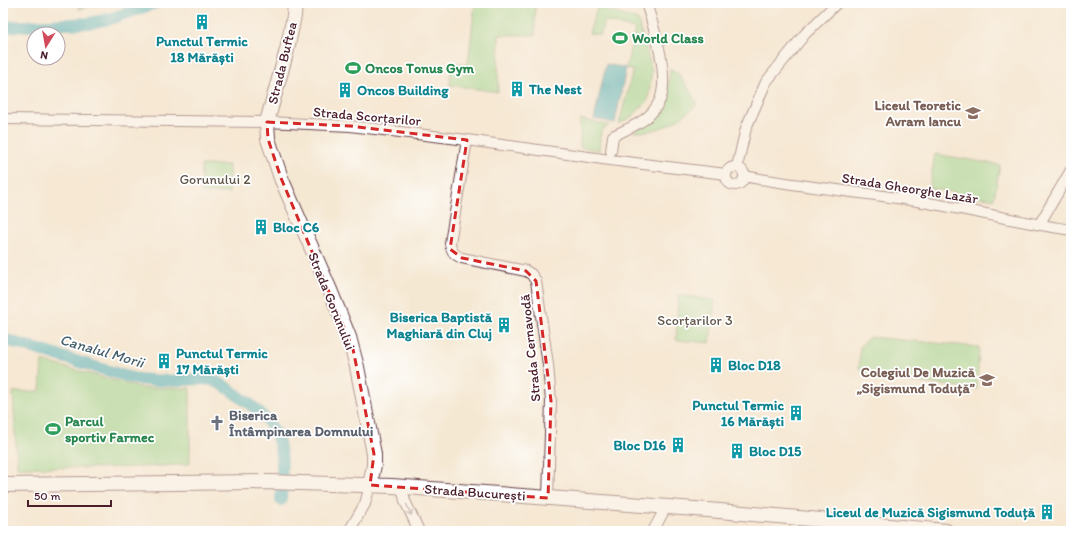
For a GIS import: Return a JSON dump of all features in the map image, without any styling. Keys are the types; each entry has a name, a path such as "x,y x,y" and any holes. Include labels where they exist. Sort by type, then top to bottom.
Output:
{"main road":[{"name":"Strada Buftea","path":"267,122 287,50 296,3"},
{"name":"Strada Gorunului","path":"267,122 270,144 280,178 330,290 353,349 374,454 374,466 370,485"},
{"name":"Strada București","path":"3,485 269,482 370,485 666,507 946,531"}],"street":[{"path":"611,151 613,136 645,120 658,104 663,89 663,69 657,40 646,3"},
{"path":"737,167 746,128 766,82 805,34 837,3"},
{"name":"Strada Scorțarilor","path":"3,119 267,122 350,126 726,174"},
{"name":"Strada Cernavodă","path":"467,140 450,249 457,256 462,258 526,271 531,274 536,281 548,365 551,401 548,498"},
{"path":"731,167 737,167 741,169 744,176 742,182 734,184 729,182 726,174 731,167"},
{"path":"1038,225 1071,170"},
{"name":"Strada Gheorghe Lazăr","path":"744,176 797,185 918,201 1038,225 1071,230"},
{"path":"349,531 365,504 370,485"},
{"path":"402,487 405,501 420,531"},
{"path":"653,531 666,507"}],"highlighted area":[{"path":"267,122 350,126 467,140 450,249 462,258 526,271 536,281 551,401 548,498 370,485 374,454 353,349 281,178 268,139"}],"green space":[{"path":"78,3 107,3 79,9"},
{"path":"475,3 535,3 535,35 499,35 498,92 450,85 451,62 468,64"},
{"path":"597,7 638,20 652,70 648,100 633,116 619,124 633,70 626,68 635,29 604,21 600,35 589,33"},
{"path":"670,68 680,75 698,104 669,125 644,132 634,132 662,106 668,89"},
{"path":"580,119 609,125 601,131 599,150 580,147"},
{"path":"935,154 1000,165 994,199 929,188"},
{"name":"Gorunului 2","path":"201,165 229,165 229,193 201,193"},
{"name":"Scorțarilor 3","path":"678,295 715,300 710,343 676,340"},
{"path":"869,337 979,347 977,389 869,377 859,368 860,347"},
{"path":"42,361 142,388 190,388 190,464 82,468 17,467 13,392 40,391"}],"water":[{"path":"606,64 626,68 615,123 594,119"}],"waterway":[{"name":"Canalul Morii","path":"3,27 89,23 109,19 156,3"},
{"name":"Canalul Morii","path":"3,339 132,378 164,381 205,379 223,385 255,409 266,419 274,431 281,450 281,500"}],"place":[{"name":"Punctul Termic 18 Mărăști","path":"202,22"},
{"name":"World Class","path":"620,38"},
{"name":"Oncos Tonus Gym","path":"353,68"},
{"name":"The Nest","path":"517,89"},
{"name":"Oncos Building","path":"345,90"},
{"name":"Liceul Teoretic Avram Iancu","path":"973,113"},
{"name":"Bloc C6","path":"261,227"},
{"name":"Biserica Baptistă Maghiară din Cluj","path":"504,325"},
{"name":"Punctul Termic 17 Mărăști","path":"164,361"},
{"name":"Bloc D18","path":"716,365"},
{"name":"Colegiul De Muzică „Sigismund Toduță”","path":"987,380"},
{"name":"Punctul Termic 16 Mărăști","path":"796,413"},
{"name":"Biserica Întâmpinarea Domnului","path":"217,423"},
{"name":"Parcul sportiv Farmec","path":"53,429"},
{"name":"Bloc D16","path":"678,445"},
{"name":"Bloc D15","path":"737,451"},
{"name":"Liceul de Muzică Sigismund Toduță","path":"1047,512"}]}
